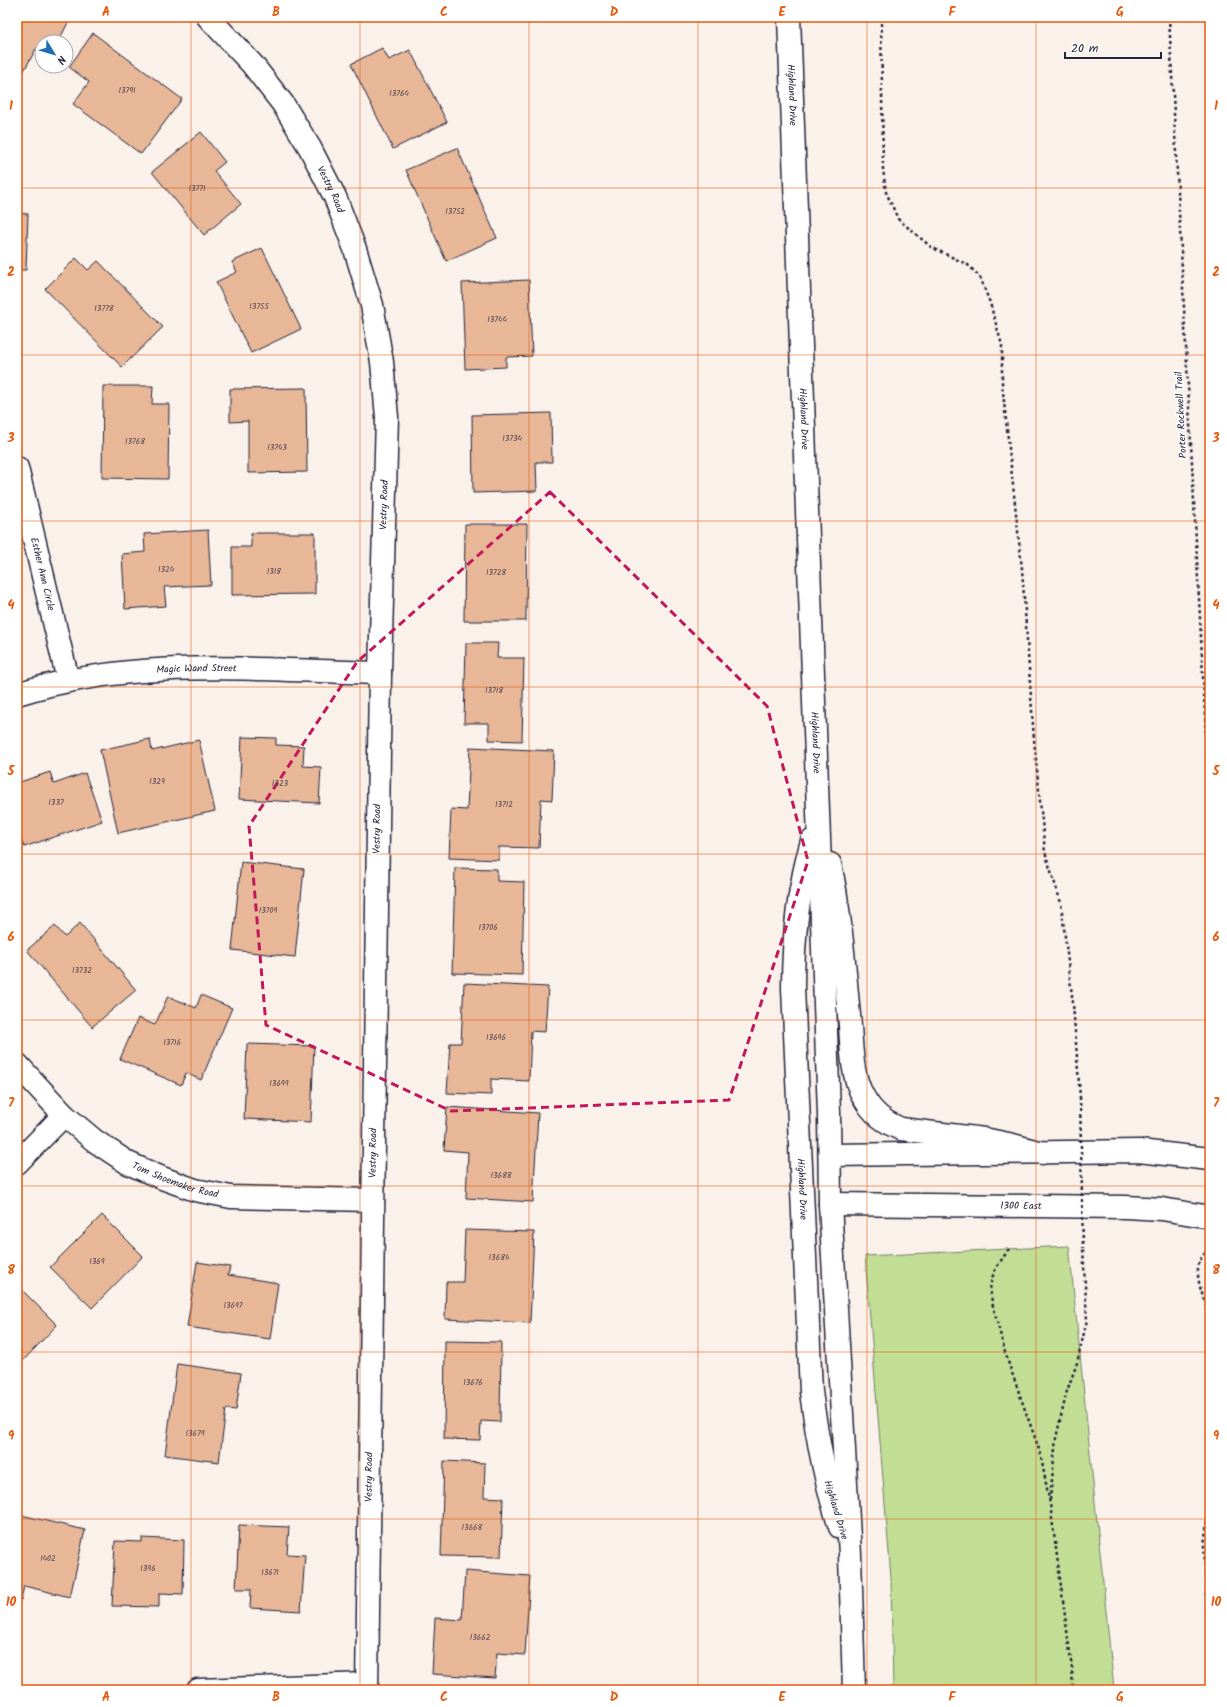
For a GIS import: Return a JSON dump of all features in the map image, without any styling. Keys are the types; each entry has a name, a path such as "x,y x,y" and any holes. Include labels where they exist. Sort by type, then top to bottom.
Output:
{"street":[{"name":"Vestry Road","path":"208,17 252,64 283,104 310,148 340,210 355,249 372,305 382,362 387,416 380,673 366,1687"},
{"name":"Highland Drive","path":"789,17 830,1156 830,1204 850,1556 854,1690"},
{"name":"Esther Ann Circle","path":"17,468 68,680"},
{"name":"Magic Wand Street","path":"17,694 68,680 134,671 194,668 380,673"},
{"name":"Highland Drive","path":"818,820 806,864 797,907 793,948 793,988 802,1206 811,1392 818,1442 826,1481 850,1556"},
{"path":"818,820 826,847 838,900 854,1066 862,1095 869,1107 878,1117 901,1129 984,1139 1042,1153"},
{"name":"Tom Shoemaker Road","path":"17,1064 64,1115 95,1141 128,1162 162,1178 195,1190 231,1197 372,1200"},
{"path":"17,1163 64,1115"},
{"path":"830,1156 1139,1151 1210,1159"},
{"name":"1300 East","path":"830,1204 1126,1207 1162,1209 1210,1217"},
{"path":"198,1690 366,1687"}],"path":[{"path":"880,17 883,169 886,192 898,218 931,247 968,265 980,277 990,303 1002,345 1002,382 1022,569 1034,739 1045,852 1061,903 1073,1004 1080,1097 1087,1320 1077,1363 1067,1392 1056,1438 1050,1504"},
{"name":"Porter Rockwell Trail","path":"1169,17 1210,812"},
{"path":"1008,1249 996,1268 990,1289 1006,1356 1040,1452 1050,1504 1072,1668 1073,1690"},
{"path":"1210,1249 1202,1256 1198,1265 1197,1275 1210,1317"},
{"path":"1210,1497 1204,1546 1210,1653"}],"highlighted area":[{"path":"550,492 767,706 808,861 729,1100 451,1111 266,1025 249,826 357,662"}],"green space":[{"path":"1069,1246 1114,1690 893,1690 891,1578 865,1256"}],"building":[{"path":"17,17 71,17 62,34 34,34 34,53 22,74 17,72"},
{"path":"93,33 182,99 141,154 73,104 89,82 74,71 74,60"},
{"path":"382,48 389,60 410,50 447,122 393,149 351,64"},
{"path":"201,132 225,162 214,171 241,204 204,235 152,172"},
{"path":"457,148 497,238 446,261 406,170"},
{"path":"17,213 28,214 26,270 17,270"},
{"path":"262,248 301,329 251,353 216,282 237,272 232,262"},
{"path":"76,258 88,270 98,261 163,327 122,367 45,289"},
{"path":"529,280 532,356 506,357 506,367 465,369 462,283"},
{"path":"103,386 153,386 152,404 169,404 168,479 102,478"},
{"path":"306,388 307,472 248,473 248,421 230,422 230,389"},
{"path":"551,413 552,462 536,462 537,491 473,493 472,415"},
{"path":"465,524 527,524 526,621 464,621"},
{"path":"208,530 211,585 164,587 166,606 125,609 122,554 145,552 144,534"},
{"path":"251,533 315,533 315,594 232,595 232,547 251,547"},
{"path":"466,643 498,643 497,658 524,658 522,741 489,740 489,723 464,723"},
{"path":"242,737 276,738 276,745 304,746 303,766 321,767 319,803 239,799"},
{"path":"150,739 152,751 199,740 215,811 118,833 100,750"},
{"path":"470,747 554,751 552,800 541,799 539,848 499,847 499,860 449,858 451,809 467,810"},
{"path":"50,772 54,784 85,773 102,821 24,847 17,826 17,783"},
{"path":"241,862 304,869 295,957 232,950"},
{"path":"455,868 497,869 497,881 524,882 522,975 452,973"},
{"path":"80,923 136,990 92,1027 27,950 55,926 65,937"},
{"path":"464,983 548,987 545,1032 531,1031 529,1081 491,1079 491,1095 447,1093 450,1043 461,1043"},
{"path":"201,995 232,1008 201,1080 186,1073 181,1085 120,1059 138,1018 155,1025 168,996 196,1008"},
{"path":"247,1044 314,1046 311,1122 244,1119"},
{"path":"447,1107 538,1113 533,1202 466,1198 468,1152 444,1150"},
{"path":"102,1215 143,1256 92,1308 50,1267"},
{"path":"465,1230 534,1232 530,1323 445,1319 446,1282 463,1282"},
{"path":"197,1262 230,1267 228,1275 278,1283 270,1339 187,1327"},
{"path":"17,1285 57,1325 17,1367"},
{"path":"445,1341 501,1342 500,1422 481,1421 480,1440 444,1439"},
{"path":"177,1364 241,1373 236,1410 226,1409 219,1462 165,1455"},
{"path":"444,1461 485,1463 484,1497 503,1498 501,1557 441,1556"},
{"path":"17,1514 85,1530 70,1597 24,1586 21,1600 17,1599"},
{"path":"239,1525 289,1527 287,1554 305,1555 301,1611 250,1608 251,1589 236,1589"},
{"path":"142,1538 184,1540 183,1594 159,1593 159,1607 112,1606 115,1541 142,1542"},
{"path":"465,1571 530,1576 525,1655 497,1653 495,1678 432,1674 435,1618 462,1620"},
{"path":"517,1687 518,1690 496,1690"}]}
